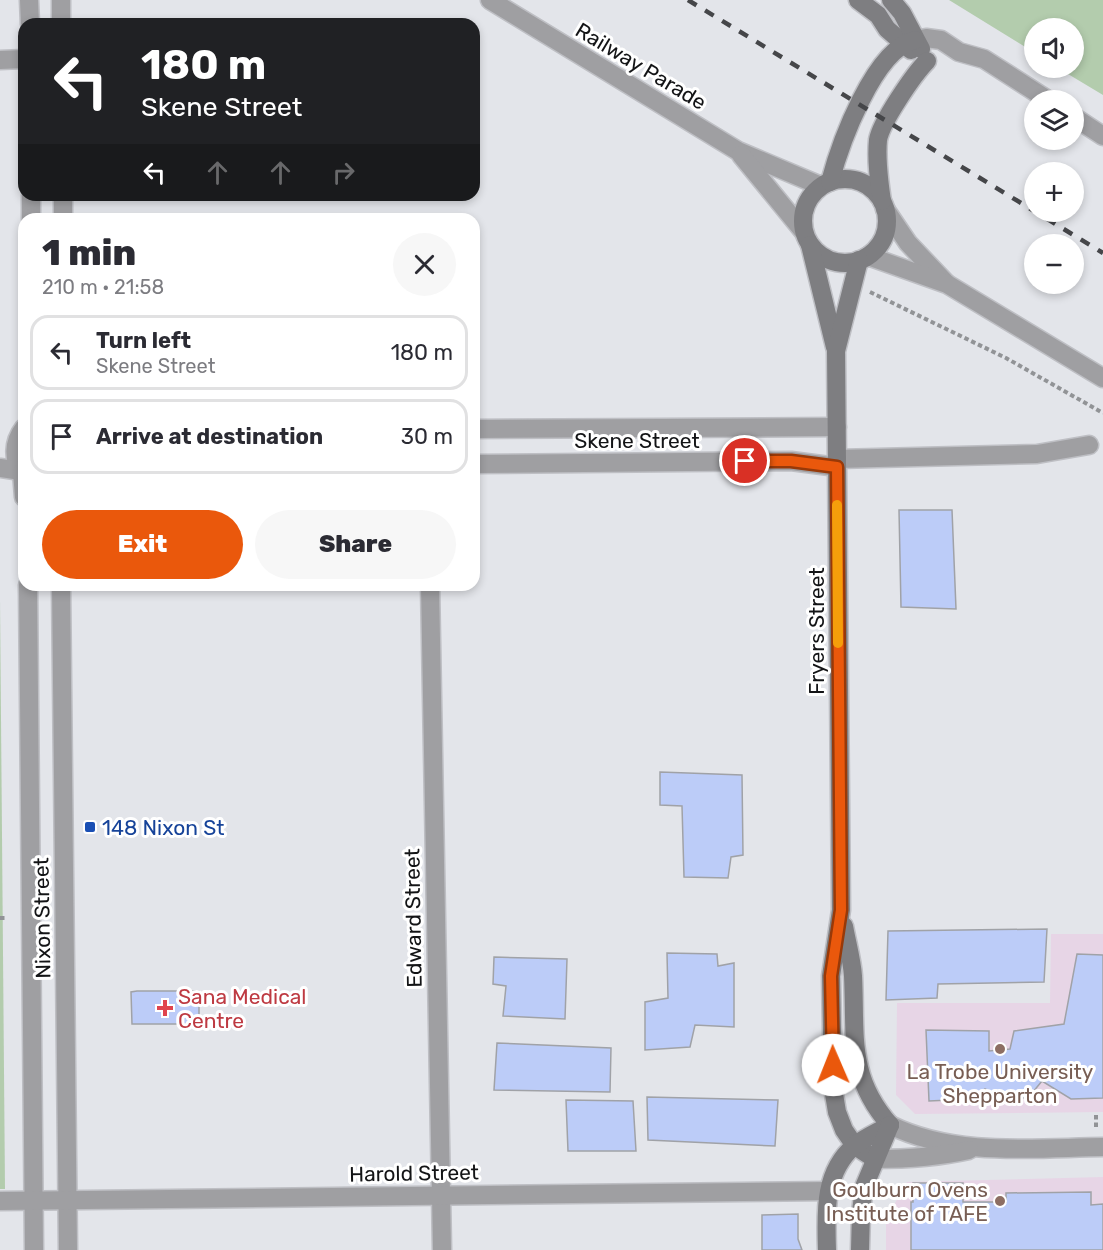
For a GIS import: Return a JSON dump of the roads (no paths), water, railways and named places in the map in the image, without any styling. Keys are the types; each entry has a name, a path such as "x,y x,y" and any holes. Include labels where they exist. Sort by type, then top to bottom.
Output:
{"street":[{"path":"29,0 30,18"},
{"path":"61,0 61,18"},
{"name":"Railway Parade","path":"490,0 738,151 825,184"},
{"path":"858,0 878,15 887,29 909,42 927,61"},
{"path":"891,0 902,13 909,42"},
{"path":"825,184 841,142 877,72 889,56 909,42 926,38 941,40 959,52 984,59 1032,90"},
{"path":"947,284 908,243 883,205 874,191 864,184 841,179 825,184 812,195 803,219 807,238 820,255 832,261 846,263 864,258 878,247 884,235 886,222 883,205 878,165 878,137 916,72 927,61 941,55 959,52"},
{"path":"0,60 18,59"},
{"path":"1084,124 1103,136"},
{"name":"Railway Parade","path":"738,151 807,238"},
{"name":"Fryers Street","path":"807,238 836,351 841,910 831,976 833,1088 837,1112 844,1130 855,1146"},
{"path":"864,258 947,284 1103,378"},
{"name":"Fryers Street","path":"836,351 853,284 864,258"},
{"name":"Skene Street","path":"480,429 837,427"},
{"path":"0,436 18,432"},
{"path":"18,438 15,452 18,461"},
{"name":"Skene Street","path":"480,464 791,461 837,463 1037,454 1089,445"},
{"path":"0,468 18,471"},
{"name":"Nixon Street","path":"28,591 34,1250"},
{"name":"Nixon Street","path":"61,591 68,1250"},
{"name":"Edward Street","path":"430,591 442,1250"},
{"name":"Fryers Street","path":"841,910 853,974 854,1047 860,1075 869,1097 890,1125"},
{"path":"890,1125 864,1187 860,1248 827,1249 831,1180 842,1160 855,1146 890,1125"},
{"path":"890,1125 908,1134 977,1148 1103,1147"},
{"path":"855,1146 875,1159 939,1157 977,1148"},
{"name":"Harold Street","path":"0,1201 829,1191"}],"railway":[{"path":"688,0 1103,253"}],"place":[{"name":"148 Nixon St","path":"90,827"},
{"name":"Sana Medical Centre","path":"165,1008"},
{"name":"La Trobe University Shepparton","path":"1000,1049"},
{"name":"Goulburn Ovens Institute of TAFE","path":"1000,1201"}]}
